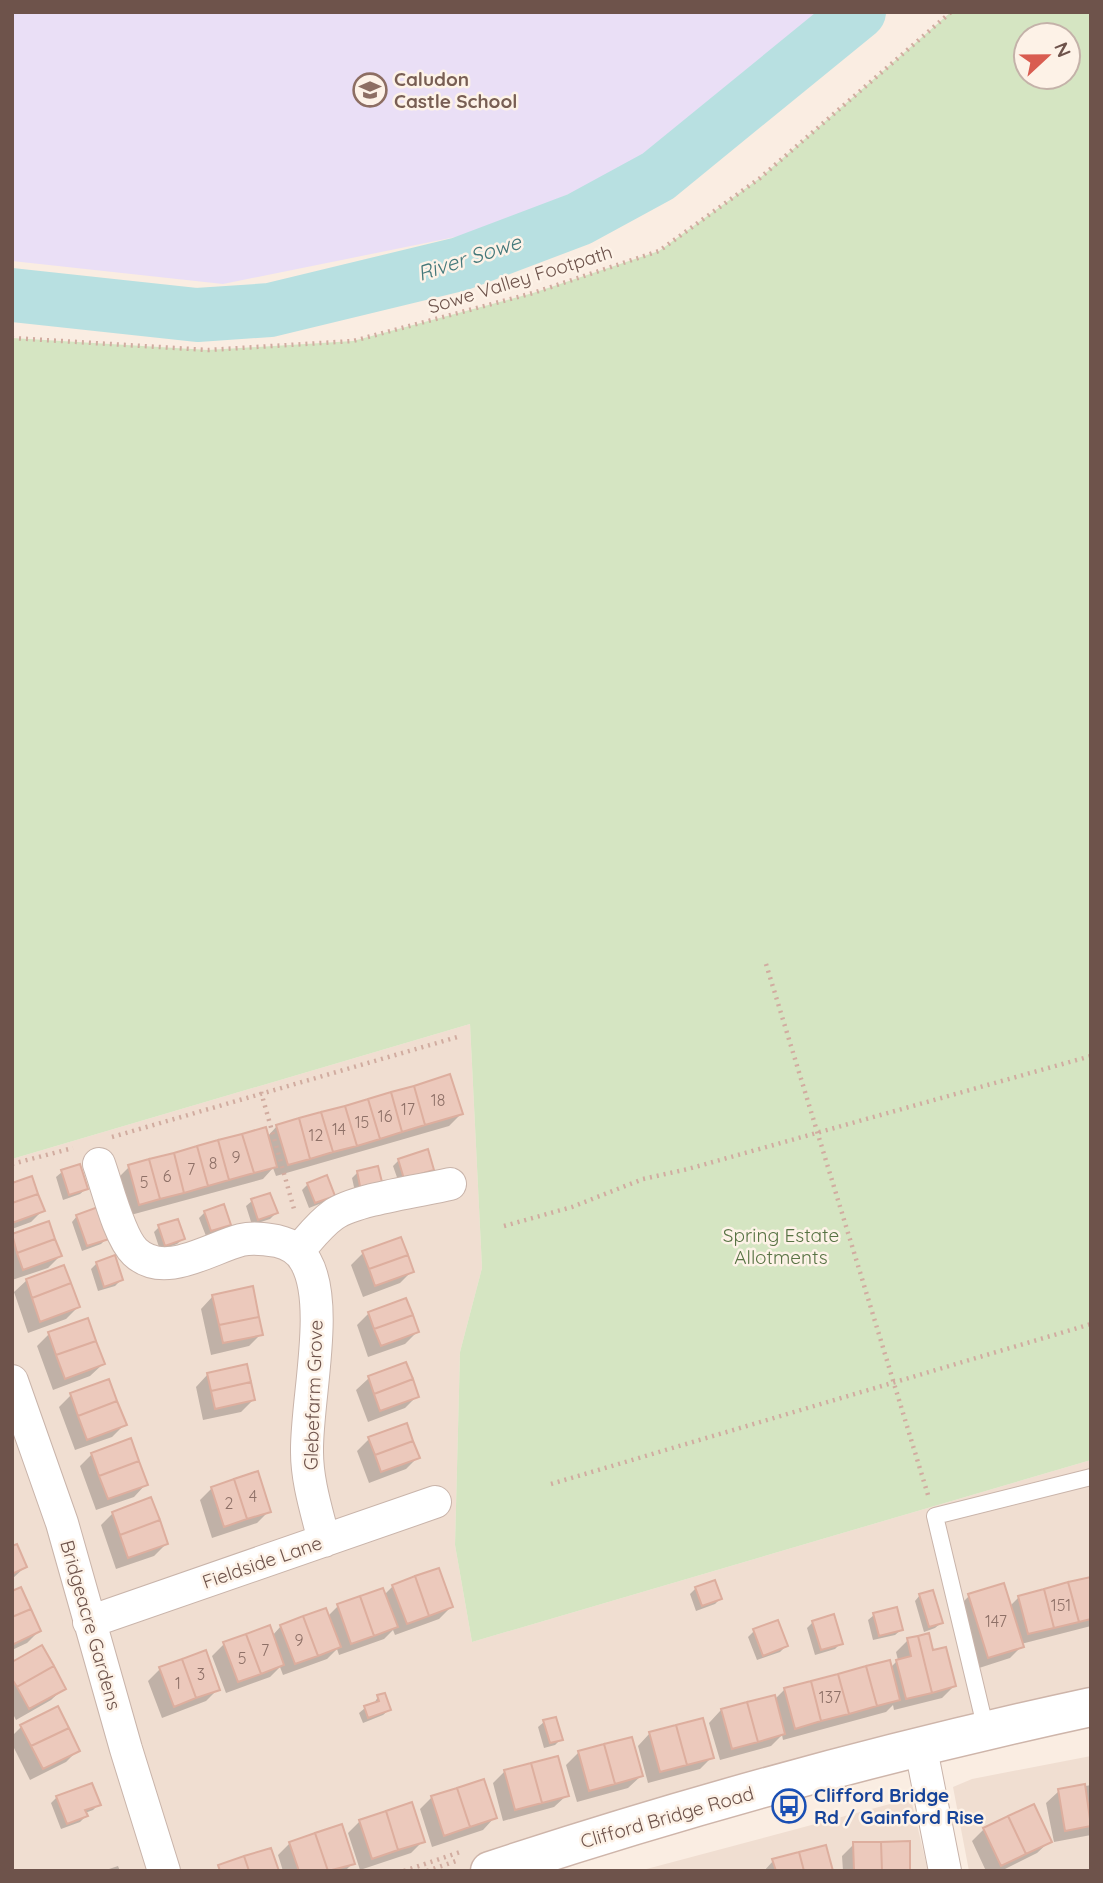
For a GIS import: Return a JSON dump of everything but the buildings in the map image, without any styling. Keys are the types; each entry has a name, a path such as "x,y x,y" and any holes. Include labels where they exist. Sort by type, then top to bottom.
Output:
{"main road":[{"name":"Clifford Bridge Road","path":"490,1871 746,1793 986,1730 1091,1707"}],"street":[{"path":"95,1150 125,1238 142,1258 166,1263 183,1261 242,1239 256,1238 303,1245 334,1214 351,1206 450,1184"},
{"name":"Glebefarm Grove","path":"303,1245 311,1271 314,1297 315,1350 307,1452 309,1474 324,1541"},
{"name":"Bridgeacre Gardens","path":"12,1381 54,1497 164,1871"},
{"name":"Fieldside Lane","path":"89,1622 435,1502"},
{"path":"920,1749 945,1871"}],"lane":[{"path":"986,1730 934,1516 1091,1477"}],"path":[{"name":"Sowe Valley Footpath","path":"12,338 208,350 353,341 533,293 659,251 760,178 951,12"},
{"path":"766,964 934,1516"},
{"path":"12,1164 95,1150 261,1092 461,1036"},
{"path":"504,1226 572,1207 643,1178 688,1169 1091,1056"},
{"path":"261,1092 303,1245"},
{"path":"551,1484 1091,1324"}],"shaded area":[{"name":"Caludon Castle School","path":"12,12 829,12 628,168 485,231 223,284 12,261"},
{"path":"470,1024 482,1268 460,1352 455,1545 472,1642 1091,1460 1091,1707 490,1871 12,1871 12,1159"},
{"path":"1091,1756 1091,1871 969,1871 953,1787 972,1779"},
{"path":"911,1799 928,1871 639,1871 890,1804"}],"green space":[{"name":"Spring Estate Allotments","path":"951,12 1091,12 1091,1460 472,1642 455,1545 460,1352 482,1268 470,1024 12,1159 12,338 208,350 353,341 533,293 659,251 760,178"}],"waterway":[{"name":"River Sowe","path":"12,295 197,315 270,310 460,264 579,219 658,176 859,12"}],"place":[{"name":"Caludon Castle School","path":"370,90"},
{"name":"Clifford Bridge Rd / Gainford Rise","path":"789,1806"}]}
